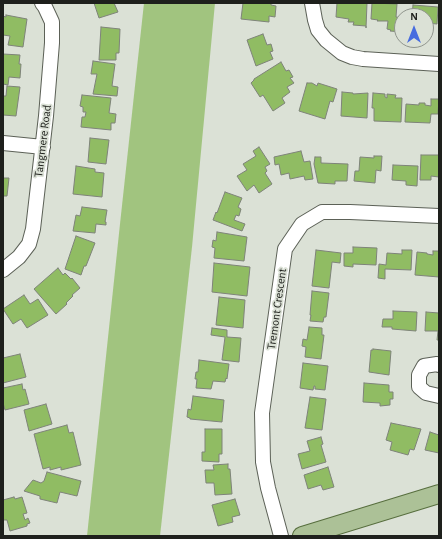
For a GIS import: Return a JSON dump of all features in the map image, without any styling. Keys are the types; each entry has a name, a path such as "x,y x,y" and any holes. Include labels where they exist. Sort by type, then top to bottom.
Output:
{"main road":[{"path":"302,536 439,494"}],"street":[{"name":"Tangmere Road","path":"3,270 19,257 29,244 35,214 43,147 52,43 52,22 42,3"},
{"path":"312,3 314,20 318,30 326,40 342,53 363,59 439,64"},
{"path":"3,142 43,147"},
{"name":"Tremont Crescent","path":"282,536 268,488 263,462 262,413 285,249 302,224 322,212 439,216"},
{"path":"439,365 424,366 419,375 419,387 426,393 439,396"}],"green space":[{"path":"144,3 215,3 192,247 160,536 87,536 120,224"}],"building":[{"path":"94,3 114,3 118,12 99,18"},
{"path":"243,3 271,3 271,5 276,6 275,17 269,16 269,22 241,19"},
{"path":"337,3 367,3 366,28 366,26 353,25 354,22 348,22 349,19 336,17"},
{"path":"372,3 397,4 397,8 394,8 394,31 387,29 388,21 377,21 378,20 371,19"},
{"path":"413,5 438,7 437,24 434,24 434,8 413,8"},
{"path":"6,15 27,19 23,47 8,45 10,36 3,35 3,16 6,17"},
{"path":"101,27 120,29 119,53 116,53 116,60 99,60"},
{"path":"263,34 267,45 271,44 273,51 270,52 273,59 256,66 247,40"},
{"path":"3,54 20,55 20,78 9,77 8,85 3,84"},
{"path":"93,61 115,64 112,86 118,87 117,96 93,94 97,74 91,74"},
{"path":"281,62 286,71 289,70 293,77 290,78 294,83 287,87 290,92 282,98 285,103 273,111 263,95 260,97 251,83 254,79"},
{"path":"307,83 312,83 317,86 318,83 337,89 333,102 330,101 325,119 299,111"},
{"path":"7,86 20,87 16,116 3,115 3,96 6,96"},
{"path":"342,92 353,94 368,93 367,118 341,116"},
{"path":"373,93 385,94 385,97 387,98 387,94 396,95 395,98 402,98 401,122 374,121 374,108 372,108"},
{"path":"82,95 111,98 109,113 116,114 115,123 111,123 111,130 81,127 82,117 85,117 86,112 83,112 83,107 80,106"},
{"path":"431,99 439,99 438,114 431,114 430,123 405,122 406,104 419,105 419,103 425,103 425,105 431,106"},
{"path":"90,138 109,140 106,164 88,162"},
{"path":"259,147 270,164 265,167 267,171 265,173 272,184 259,193 254,185 247,191 237,176 247,170 243,164 256,156 253,151"},
{"path":"301,151 304,162 310,161 313,179 305,180 304,176 290,179 289,173 281,175 279,164 275,165 274,157"},
{"path":"421,155 439,155 439,177 431,176 431,180 420,180"},
{"path":"374,156 382,156 381,171 376,170 375,183 354,181 355,171 359,171 360,157 374,158"},
{"path":"315,157 321,157 321,163 348,164 347,181 335,181 335,184 318,183 314,164"},
{"path":"393,165 418,166 417,186 406,185 406,181 392,180"},
{"path":"76,166 95,169 95,172 104,173 102,197 73,194"},
{"path":"3,178 9,178 7,196 3,196"},
{"path":"225,192 242,198 238,207 241,209 239,216 236,215 234,220 245,224 242,231 213,220"},
{"path":"82,207 107,210 106,225 96,224 95,233 73,231 76,215 80,216"},
{"path":"217,232 247,237 244,261 214,258 215,248 212,247 213,240 216,241"},
{"path":"76,236 95,243 81,275 65,269"},
{"path":"353,247 377,248 376,265 353,264 353,267 344,266 344,253 353,253"},
{"path":"316,250 341,253 340,263 332,262 329,288 312,286"},
{"path":"402,250 412,250 411,270 385,269 385,279 378,278 379,264 386,265 387,253 402,254"},
{"path":"433,251 439,251 439,277 415,275 417,252 433,255"},
{"path":"214,263 250,267 247,296 212,292"},
{"path":"58,268 63,275 65,273 71,279 72,278 80,288 72,295 73,296 66,303 67,304 56,314 34,289"},
{"path":"312,291 329,293 326,317 324,317 323,322 310,321"},
{"path":"24,295 30,304 38,299 48,315 27,328 21,319 13,324 3,309"},
{"path":"219,297 245,300 243,328 216,325"},
{"path":"393,311 417,312 416,331 382,327 383,319 393,319"},
{"path":"426,312 439,313 439,340 437,340 438,331 425,331"},
{"path":"309,327 322,328 322,335 324,335 321,359 305,357 306,347 302,346 303,339 307,340"},
{"path":"212,328 227,330 227,337 241,338 239,362 222,360 225,337 211,335"},
{"path":"371,350 391,351 389,375 369,372"},
{"path":"20,354 26,377 3,383 3,358"},
{"path":"199,360 229,364 227,379 226,378 225,382 213,381 211,389 196,388 197,379 195,379 196,372 198,372"},
{"path":"303,363 328,366 325,390 315,389 315,386 313,390 300,388"},
{"path":"364,383 389,385 389,392 393,392 393,399 390,399 390,405 380,406 380,403 363,402"},
{"path":"22,384 29,404 5,410 3,403 3,388"},
{"path":"193,396 224,400 222,422 190,419 187,417 188,409 191,410"},
{"path":"310,397 326,399 322,430 305,428"},
{"path":"46,404 52,424 29,431 24,410"},
{"path":"391,423 421,429 414,450 410,449 408,455 390,450 392,442 386,440"},
{"path":"67,425 69,433 73,432 81,465 61,470 61,467 50,470 50,467 43,469 34,434"},
{"path":"205,429 222,429 222,454 219,454 219,462 202,461 202,452 205,452"},
{"path":"430,432 439,435 439,453 425,450"},
{"path":"321,437 323,444 321,445 326,462 302,469 298,454 310,451 307,441"},
{"path":"228,464 228,469 230,469 232,494 215,495 214,483 206,483 205,470 214,470 213,465"},
{"path":"328,467 334,487 323,490 321,485 308,489 304,475"},
{"path":"47,472 81,481 77,496 60,492 57,503 40,499 40,496 24,491 33,480 41,483 44,481"},
{"path":"14,497 15,499 22,497 27,513 23,514 25,520 28,518 30,523 27,524 27,526 10,531 7,520 3,520 3,500"},
{"path":"235,499 240,515 232,517 233,522 218,526 212,505"}]}
